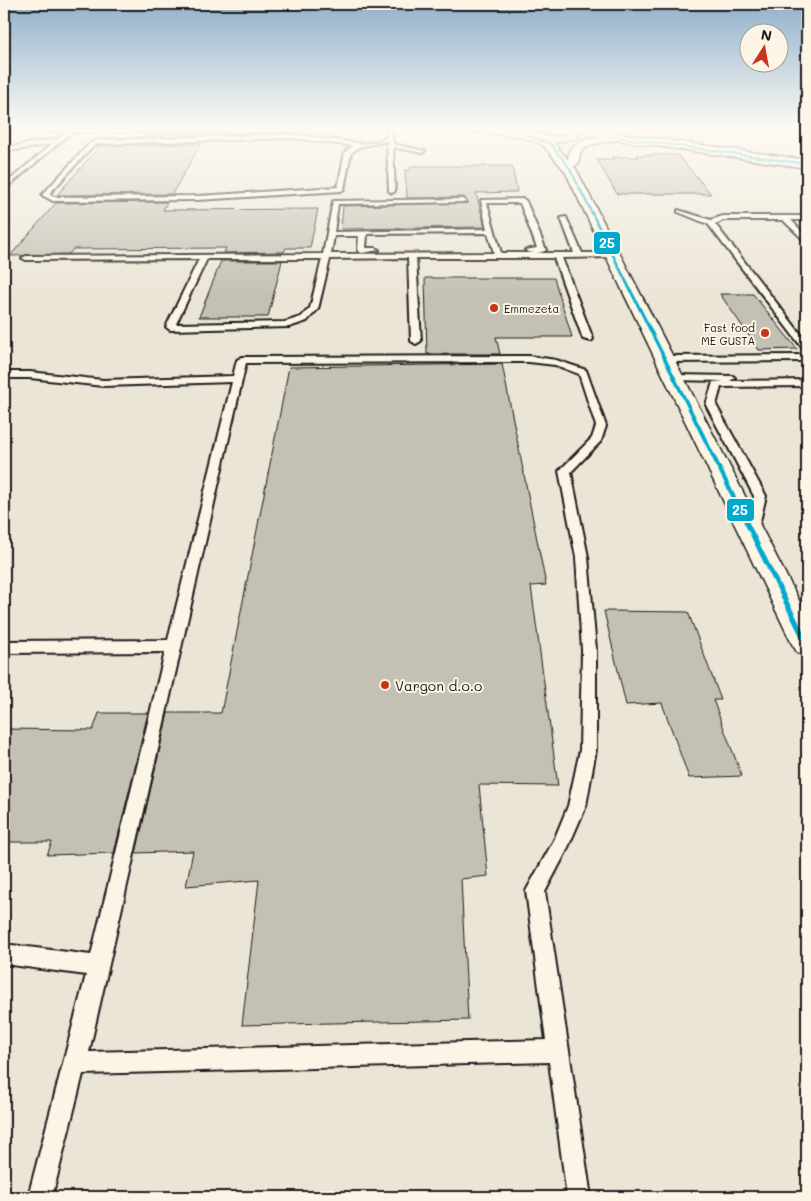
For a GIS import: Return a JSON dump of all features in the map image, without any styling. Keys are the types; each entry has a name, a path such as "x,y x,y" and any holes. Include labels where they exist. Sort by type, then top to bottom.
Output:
{"main road":[{"path":"580,185 668,368 807,644"}],"lane":[{"path":"54,185 45,195 53,198 198,198 341,189 342,185"},
{"path":"392,185 392,191"},
{"path":"204,257 170,327 278,326 304,319 314,309 327,256 335,202 464,201"},
{"path":"26,258 412,256 542,250 523,201 483,201 497,252"},
{"path":"680,211 711,223 719,236 807,348"},
{"path":"564,218 580,255"},
{"path":"711,223 723,218 807,218"},
{"path":"785,218 807,242"},
{"path":"330,233 491,231"},
{"path":"330,233 363,234 362,250 613,255"},
{"path":"557,255 588,339"},
{"path":"412,256 416,341"},
{"path":"668,368 807,358"},
{"path":"40,1197 75,1063 242,360 529,359 554,362 583,372 601,426 598,440 565,471 582,557 589,650 588,750 577,806 560,846 535,891 579,1197"},
{"path":"668,368 807,364"},
{"path":"668,368 807,376"},
{"path":"4,375 30,375 103,383 238,379"},
{"path":"752,536 760,496 711,405 712,397 717,384 807,383"},
{"path":"4,647 174,646"},
{"path":"4,954 98,966"},
{"path":"75,1063 557,1051"}],"shaded area":[{"path":"4,185 807,185 807,1197 4,1197"}],"building":[{"path":"66,185 177,185 172,194 57,195"},
{"path":"406,185 516,185 517,192 476,193 485,227 341,229 343,206 467,203 464,197 407,198"},
{"path":"612,185 703,185 711,194 617,194"},
{"path":"167,202 163,210 318,209 310,248 286,248 284,252 224,253 226,248 73,249 69,254 10,256 56,203"},
{"path":"221,261 282,261 268,317 199,317"},
{"name":"Emmezeta","path":"425,278 554,278 572,337 496,337 500,354 427,354"},
{"path":"720,294 753,294 797,349 759,350"},
{"name":"Vargon d.o.o","path":"502,364 546,585 531,586 558,786 479,785 488,876 461,879 468,1020 242,1025 259,880 186,886 193,851 136,853 168,713 221,713 289,367"},
{"path":"604,611 688,612 721,700 713,700 742,776 689,778 662,703 626,705"},
{"path":"99,713 148,713 114,853 47,855 52,842 4,842 4,729 93,730"}],"transit line":[{"name":"25","path":"578,185 807,644"}],"place":[{"name":"Emmezeta","path":"494,308"},
{"name":"Fast food ME GUSTA","path":"765,333"},
{"name":"Vargon d.o.o","path":"385,685"}]}
